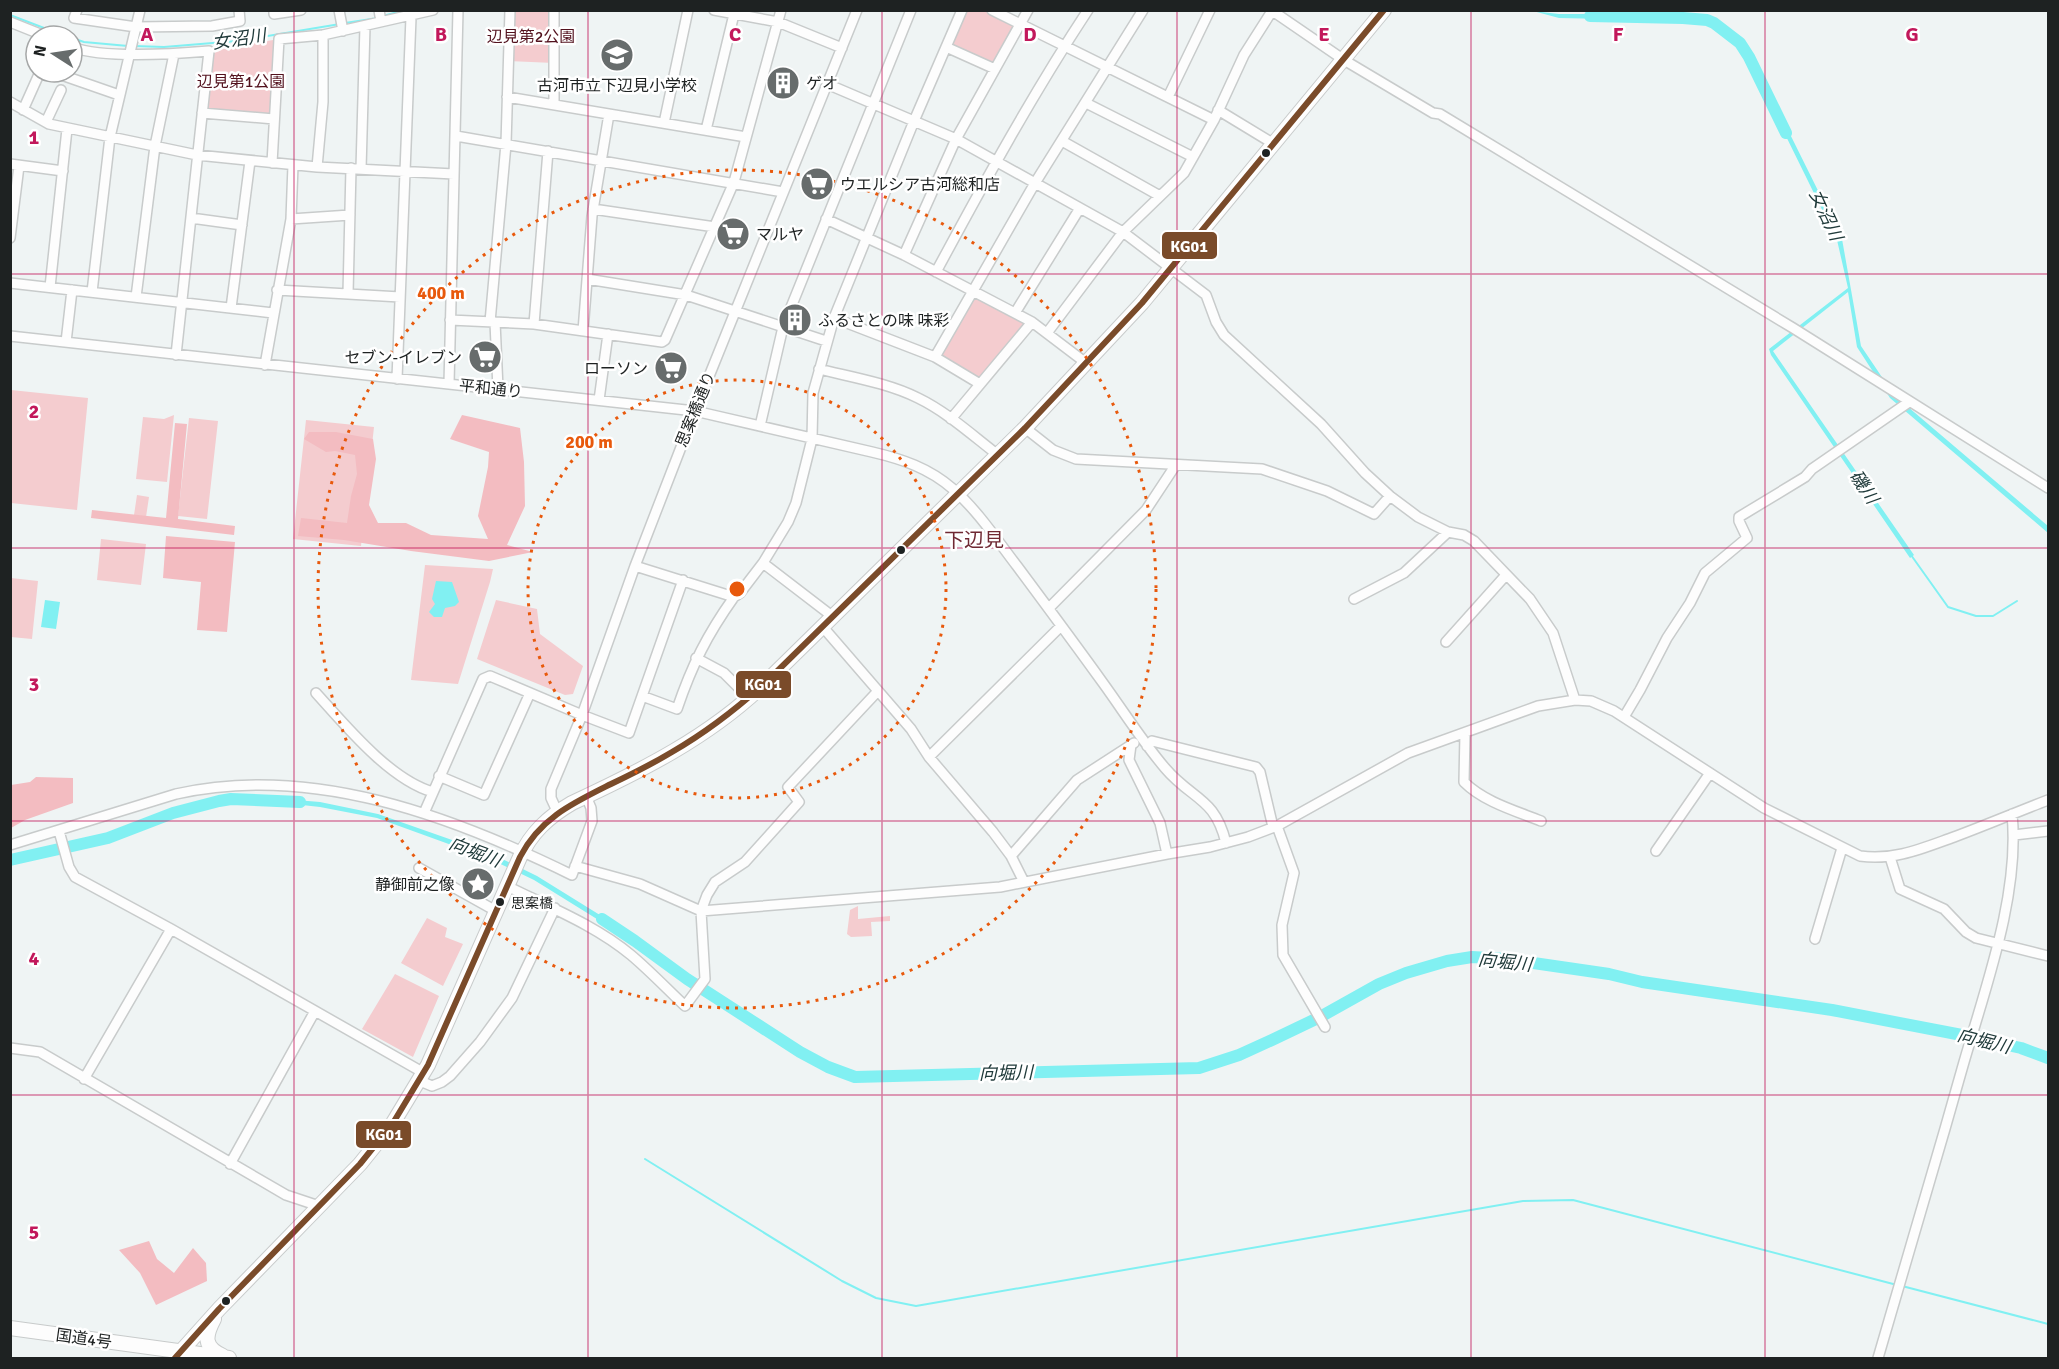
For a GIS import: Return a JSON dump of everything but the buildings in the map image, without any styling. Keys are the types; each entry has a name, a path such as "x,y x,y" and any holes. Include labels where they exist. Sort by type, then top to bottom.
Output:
{"highway":[{"path":"178,1355 219,1309 360,1164 380,1140 422,1077 521,854 538,828 557,811 691,742 749,698 1025,428 1142,303 1384,10"},
{"path":"219,1309 208,1332 208,1343 214,1352 230,1359"},
{"name":"国道4号","path":"10,1328 94,1339 178,1355 230,1359"},
{"path":"94,1339 108,1347 138,1353 145,1359"}],"street":[{"path":"78,10 74,18 136,27 212,26 240,21 240,10"},
{"path":"92,292 110,137 140,10"},
{"path":"274,10 274,14 301,10"},
{"path":"339,10 343,31"},
{"path":"449,384 458,10"},
{"path":"498,389 493,322 506,144 510,10"},
{"path":"554,10 554,105"},
{"path":"664,123 688,10"},
{"path":"714,10 778,22 842,48"},
{"path":"450,320 534,324 662,342 665,340 734,182 781,10"},
{"name":"思案橋通り","path":"557,811 550,798 551,789 582,716 634,566 857,10"},
{"path":"760,426 783,327 911,10"},
{"path":"642,696 677,709 696,658 709,634 734,597 740,593 763,562 788,522 796,503 812,439 813,393 826,341 914,121 962,10"},
{"path":"992,10 1168,97 1216,115 1274,144"},
{"path":"904,255 956,139 1028,10"},
{"path":"936,272 996,161 1089,10"},
{"path":"935,357 1035,183 1143,10"},
{"path":"1168,97 1210,10"},
{"path":"272,163 279,39 322,35 427,11"},
{"path":"1047,333 1123,232 1184,172 1216,115 1244,55 1271,11 1344,60 1440,114 1797,330 1905,400 2049,488"},
{"path":"706,130 734,12"},
{"path":"397,379 411,16"},
{"path":"10,35 14,24"},
{"path":"348,294 350,215 356,169 365,26"},
{"path":"317,166 323,102 322,35"},
{"path":"946,47 995,69"},
{"path":"84,50 96,53 174,54 209,51 176,355"},
{"path":"136,297 155,147 174,54"},
{"path":"84,83 120,95"},
{"path":"23,110 35,84"},
{"path":"827,84 956,139 996,161 1123,232 1206,295 1216,322 1224,335 1322,424 1365,473 1418,518 1448,532 1464,535 1474,542 1530,599 1553,633 1575,700"},
{"path":"45,122 61,90"},
{"path":"507,97 746,137"},
{"path":"10,102 45,122 67,129 197,155 293,165 454,174"},
{"path":"1086,103 1193,157"},
{"path":"202,113 274,119"},
{"path":"583,331 593,208 609,114"},
{"path":"50,287 67,129"},
{"path":"456,136 783,192"},
{"path":"1062,141 1160,196"},
{"path":"534,324 548,151"},
{"path":"231,308 250,160"},
{"path":"10,238 15,165 63,171"},
{"path":"264,365 291,219 293,165"},
{"path":"593,208 715,228"},
{"path":"1015,313 1080,208"},
{"path":"291,219 350,215"},
{"path":"191,219 242,225"},
{"path":"826,219 867,236 1032,322 1086,363"},
{"path":"587,279 686,295 826,341"},
{"path":"10,283 273,313"},
{"path":"66,342 72,290"},
{"path":"277,290 400,297"},
{"path":"834,318 935,357 980,384"},
{"path":"951,419 1032,322"},
{"path":"599,400 608,334"},
{"name":"平和通り","path":"10,336 695,411 872,452 925,469 957,494 979,516 1147,746 1167,771 1211,807 1219,820 1226,843"},
{"path":"819,369 868,381 916,397 951,419 998,455"},
{"path":"1624,717 1650,672 1655,658 1690,603 1705,573 1747,537 1738,521 1739,517 1805,477 1839,450 1898,411 1905,400"},
{"path":"1025,428 1053,450 1076,459 1262,469 1327,491 1374,514 1390,496"},
{"path":"1048,608 1146,510 1175,466"},
{"path":"1354,599 1404,573 1448,532"},
{"path":"763,562 827,621 877,692 910,729 929,757 993,832 1011,856 1024,882"},
{"path":"634,566 734,597"},
{"path":"1446,642 1506,575"},
{"path":"424,813 483,679 490,676 582,716 629,733 683,580"},
{"path":"929,757 1061,626"},
{"path":"696,658 724,673 749,698"},
{"path":"508,884 555,908 631,955 685,1006 705,979 701,911 707,895 715,882 745,862 799,802 788,787 877,692"},
{"path":"316,693 351,733 374,754 414,784 433,792"},
{"path":"439,776 481,795 485,794 530,693"},
{"path":"575,866 640,884 701,911 965,890 1024,882 1210,847 1275,827 1393,760 1538,706 1575,700 1600,704 1624,717 1764,808 1860,856 1890,857 1920,849 2049,800"},
{"path":"1465,733 1464,782 1470,788 1502,805 1541,821"},
{"path":"1011,856 1077,780 1141,737"},
{"path":"1147,746 1152,741 1256,767 1260,772 1275,827 1293,873 1282,925 1283,955 1324,1025"},
{"path":"1131,745 1129,760 1160,824 1167,854"},
{"path":"1656,852 1710,773"},
{"path":"10,845 60,833 176,794 223,785 271,785 324,791 424,813 495,839 521,854 572,875 592,821 591,808 586,796"},
{"path":"1878,1359 2009,893 2014,835 2012,814"},
{"path":"2014,835 2049,831"},
{"path":"60,833 75,877 171,928 315,1011 422,1077 432,1086 442,1082 480,1042 512,998 555,908"},
{"path":"1815,939 1842,848"},
{"path":"1890,857 1900,889 1944,909 1966,932 1976,938 1996,944 2049,956"},
{"path":"419,868 496,911"},
{"path":"84,1079 171,928"},
{"path":"230,1164 315,1011"},
{"path":"10,1048 40,1052 286,1195 319,1206"}],"green space":[{"name":"辺見第2公園","path":"510,11 554,11 554,63 508,61"},
{"path":"962,11 992,11 1020,24 995,69 946,47"},
{"name":"辺見第1公園","path":"279,39 274,119 202,113 209,51"},
{"path":"972,291 1032,322 980,384 935,357"},
{"path":"11,390 88,398 77,510 11,503"},
{"path":"174,415 167,482 136,479 143,417 164,419"},
{"path":"189,418 218,421 207,519 178,516"},
{"path":"306,420 374,427 361,546 293,539"},
{"path":"137,495 149,497 146,517 134,515"},
{"path":"101,539 146,544 141,585 97,580"},
{"path":"425,565 493,569 458,684 411,680"},
{"path":"11,578 38,581 32,639 11,637"},
{"path":"496,600 537,609 540,634 583,666 573,694 565,695 477,659"},
{"path":"858,906 858,919 890,916 890,921 871,922 872,936 851,937 847,934 850,910"},
{"path":"427,918 447,928 445,937 463,944 443,986 401,963"},
{"path":"395,974 439,996 413,1057 362,1029"}],"shaded area":[{"path":"462,415 520,428 524,462 525,506 507,545 533,552 489,561 344,540 298,536 301,518 347,523 357,474 355,455 335,451 326,452 304,439 309,432 336,432 373,439 376,459 369,505 378,523 406,523 431,535 488,539 478,516 489,452 450,439"},
{"path":"175,423 187,424 178,519 235,526 234,535 91,518 92,510 166,518"},
{"path":"166,536 235,542 227,632 197,630 201,582 163,578"},
{"path":"36,777 73,778 73,803 25,820 11,828 11,785 30,782"},
{"path":"149,1241 157,1259 174,1273 193,1248 206,1263 207,1281 156,1305 140,1273 119,1250"}],"water":[{"path":"1533,11 1559,14 1606,14 1606,19 1559,18"},
{"path":"1782,118 1842,239 1861,346 1894,395 2048,526 2048,533 1890,398 1857,347 1848,292 1773,351 1914,555 1910,558 1771,355 1769,349 1848,288 1837,240 1778,120"},
{"path":"436,581 452,582 459,602 455,606 445,608 442,617 434,617 429,612 435,604 432,599"},
{"path":"45,600 60,602 56,629 41,627"},
{"path":"284,799 320,802 378,814 492,854 537,876 616,925 613,929 534,880 490,859 377,818 284,803"}],"waterway":[{"name":"女沼川","path":"383,16 405,10"},
{"name":"女沼川","path":"10,15 34,24"},
{"name":"女沼川","path":"1590,16 1683,18 1707,20 1714,23 1740,43 1786,133"},
{"name":"女沼川","path":"345,23 378,18"},
{"name":"女沼川","path":"134,46 164,47 237,41 340,24"},
{"name":"女沼川","path":"84,42 128,46"},
{"name":"磯川","path":"1911,555 1948,607 1976,616 1993,616 2017,601"},
{"name":"向堀川","path":"10,860 108,838 173,813 219,801 231,799 300,802"},
{"name":"向堀川","path":"602,919 687,979 800,1052 828,1067 855,1077 1199,1068 1239,1055 1272,1040 1320,1017 1379,984 1406,973 1447,961 1472,957 1506,959 1609,974 1642,982 1832,1010 1967,1036 2021,1048 2048,1058"},
{"path":"645,1159 842,1281 876,1298 916,1306 1523,1201 1573,1200 1897,1285"},
{"path":"1902,1286 2048,1324"}],"transit line":[{"name":"KG01","path":"175,1358 219,1309 360,1164 393,1123 428,1065 520,857 537,832 571,805 649,765 696,737 764,684 1025,428 1142,303 1384,10"}],"place":[{"name":"古河市立下辺見小学校","path":"617,55"},
{"name":"ゲオ","path":"783,83"},
{"name":"ウエルシア古河総和店","path":"817,184"},
{"name":"マルヤ","path":"733,234"},
{"name":"ふるさとの味 味彩","path":"795,320"},
{"name":"セブン-イレブン","path":"485,357"},
{"name":"ローソン","path":"671,368"},
{"name":"静御前之像","path":"478,884"},
{"name":"思案橋","path":"500,902"}],"district":[{"name":"下辺見","path":"974,540"}]}
